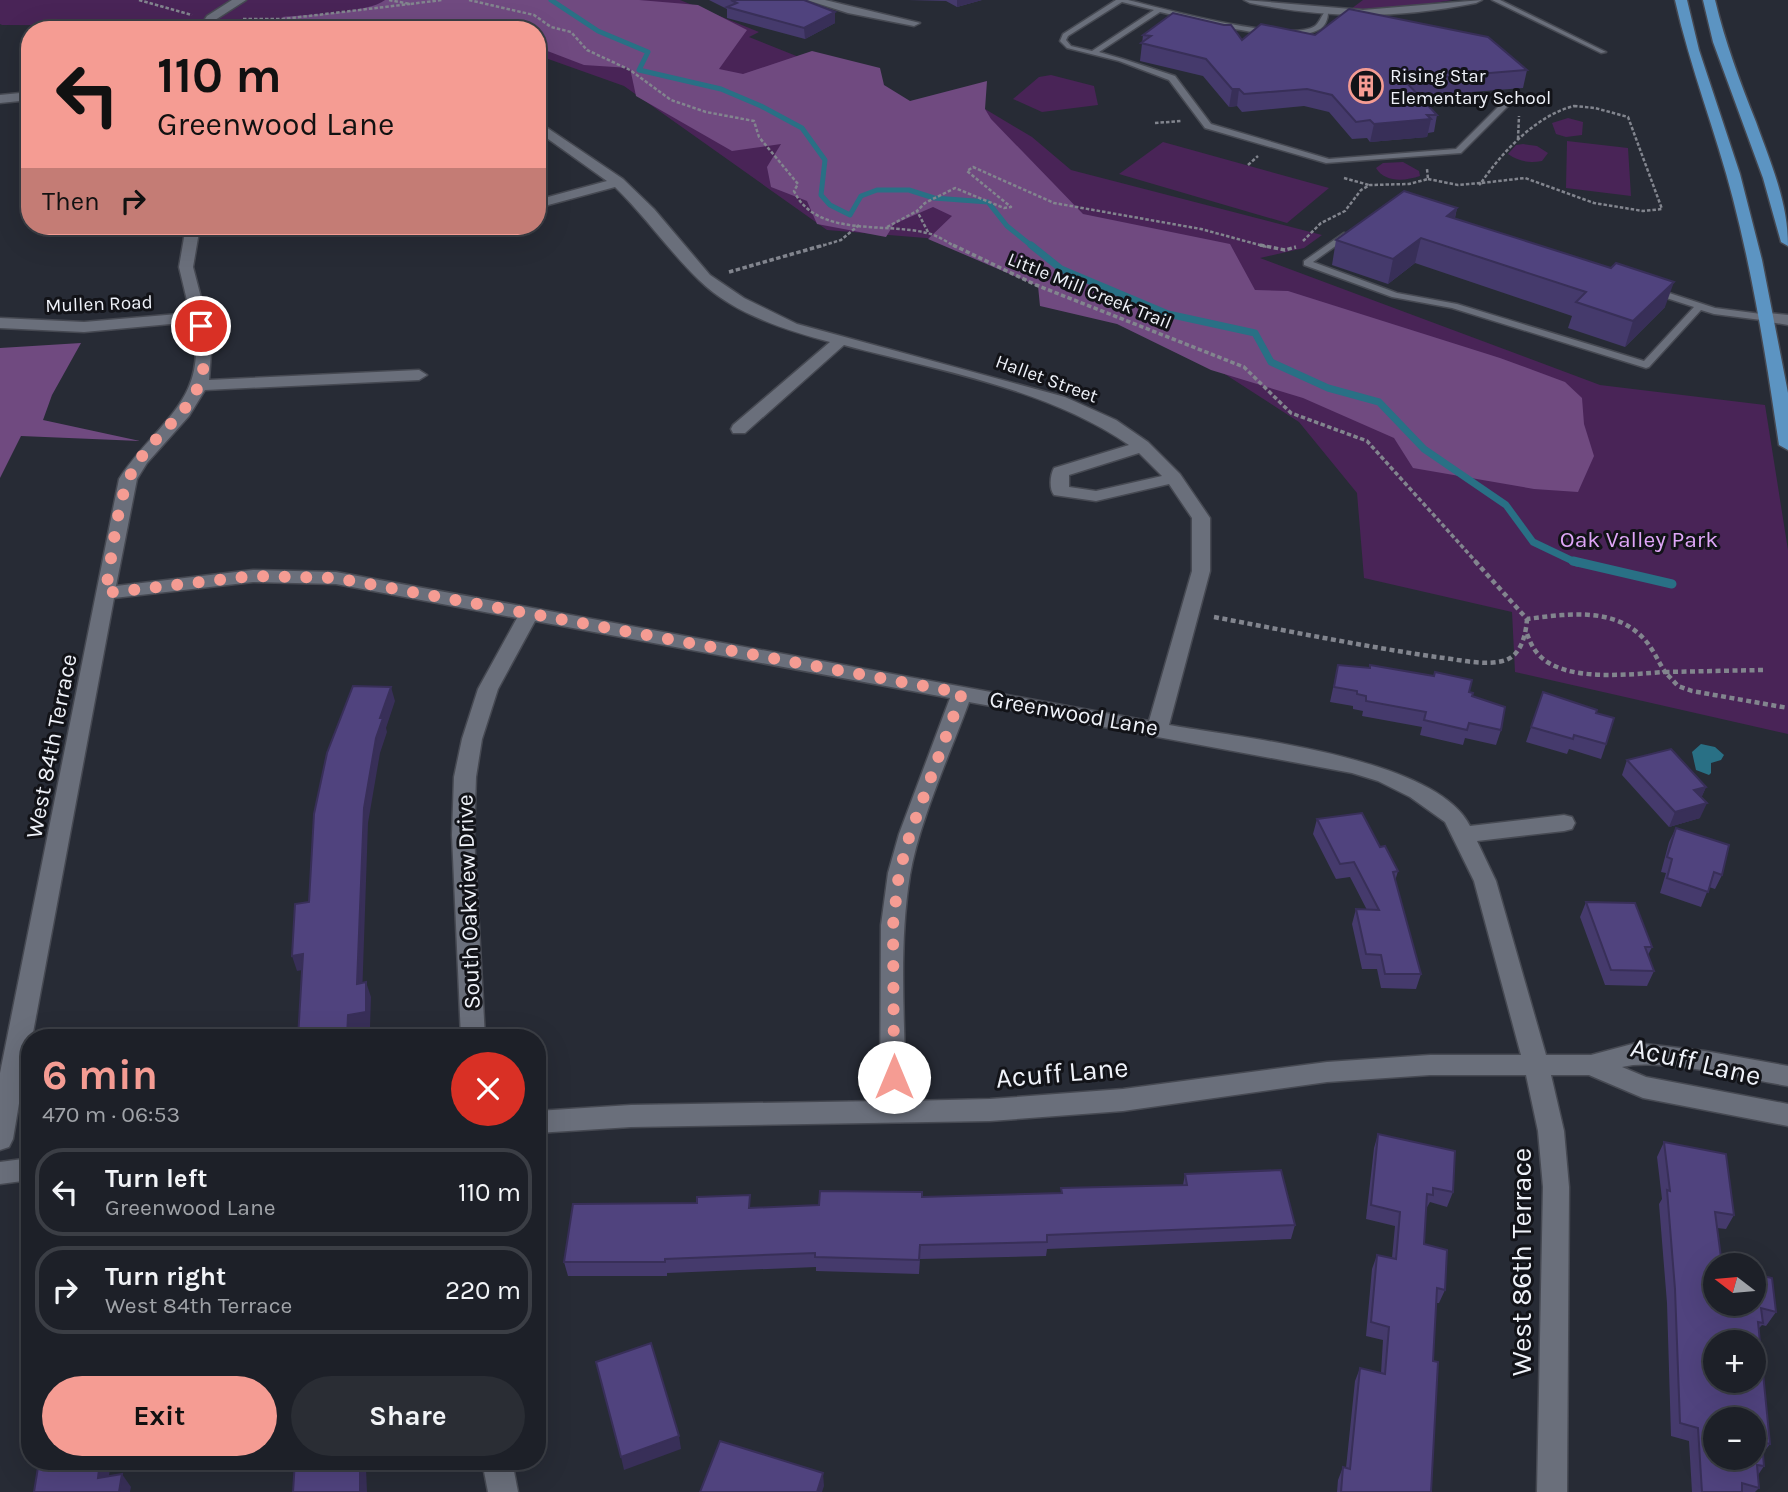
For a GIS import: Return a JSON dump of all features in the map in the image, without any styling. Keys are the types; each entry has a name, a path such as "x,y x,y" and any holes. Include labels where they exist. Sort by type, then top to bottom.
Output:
{"main road":[{"path":"1681,0 1690,40 1740,196 1769,318 1788,445"},
{"path":"1709,0 1719,42 1770,178 1788,242"}],"street":[{"path":"209,21 240,0"},
{"path":"813,0 914,23"},
{"path":"1250,0 1326,14 1379,15 1420,12 1476,0"},
{"path":"0,99 21,97"},
{"name":"Hallet Street","path":"546,131 618,182 649,212 705,278 738,302 792,327 987,378 1059,400 1110,424 1142,446"},
{"path":"546,202 618,182"},
{"name":"West 84th Terrace","path":"21,1029 128,479 140,460 183,412 200,386 204,340 186,267 191,235"},
{"name":"Mullen Road","path":"0,323 84,327 198,317"},
{"path":"1769,318 1788,320"},
{"path":"739,429 840,341"},
{"path":"200,386 419,376"},
{"path":"1158,728 1201,571 1201,518 1174,478 1142,446 1060,472 1060,491 1096,496 1174,478"},
{"name":"Greenwood Lane","path":"105,593 253,576 312,575 530,613 1353,766 1386,776 1418,792 1454,817 1463,835"},
{"name":"South Oakview Drive","path":"474,1029 463,831 464,782 471,740 484,697 514,635 530,613"},
{"path":"893,1110 893,925 899,873 910,834 962,693"},
{"path":"1463,835 1564,823"},
{"name":"West 86th Terrace","path":"1463,835 1485,881 1536,1064 1551,1131 1556,1187 1552,1492"},
{"name":"West 84th Terrace","path":"0,1139 21,1030"},
{"name":"Acuff Lane","path":"546,1121 631,1116 1016,1108 1124,1100 1327,1072 1430,1065 1591,1065 1636,1053 1705,1061 1788,1076"},
{"name":"Acuff Lane","path":"1591,1065 1643,1087 1788,1115"},
{"path":"0,1173 21,1171"},
{"path":"499,1470 503,1492"}],"lane":[{"path":"1326,14 1322,24 1314,30 1273,33 1120,0 1065,35 1062,40 1069,47 1172,78 1208,126 1329,161 1458,151 1507,103"},
{"path":"1495,0 1603,52"},
{"path":"1093,53 1160,9"},
{"path":"1358,227 1307,263 1395,295 1454,306 1646,365 1700,306"},
{"path":"1648,290 1714,311 1769,318"}],"path":[{"path":"139,0 211,18 283,19 442,0"},
{"path":"389,0 410,4"},
{"name":"Little Mill Creek Trail","path":"469,0 534,15 542,21"},
{"name":"Little Mill Creek Trail","path":"546,23 571,32 575,40 589,51 624,66 643,78 658,93 680,104 710,114 754,121 769,151 798,184 794,191 800,204 821,218 929,233 1036,285 1244,368 1291,413 1367,441 1527,619"},
{"path":"885,228 955,188 1004,208 1011,207 967,171 973,167 1054,203 1201,229 1285,250 1296,247 1321,223 1345,211 1361,190 1370,185 1409,184 1428,179 1458,185 1479,185 1525,178 1594,203 1643,211 1662,209 1628,117 1573,106 1563,108 1518,140 1479,185"},
{"path":"1518,140 1519,112"},
{"path":"1155,123 1187,121"},
{"path":"1426,168 1428,179"},
{"path":"916,211 929,233"},
{"path":"718,276 841,240 859,225"},
{"path":"1214,617 1447,658 1496,663 1507,660 1520,649 1527,619 1572,614 1613,618 1631,626 1643,638 1678,687 1788,708"},
{"path":"1526,631 1534,649 1543,659 1567,669 1618,677 1665,672 1763,670"}],"green space":[{"name":"Oak Valley Park","path":"0,0 680,0 759,32 749,37 909,101 985,109 1032,137 1071,170 1322,235 1304,248 1260,258 1600,385 1765,405 1788,550 1788,734 1515,672 1512,612 1364,578 1357,493 1299,422 1203,360 938,239 827,230 624,86 546,58 546,21 21,21 21,25 0,24"},
{"path":"1363,0 1453,0 1387,10 1351,9"},
{"path":"1051,75 1094,86 1098,105 1042,112 1013,99 1039,77"},
{"path":"1568,118 1583,122 1582,135 1566,137 1556,134 1552,123"},
{"path":"1567,141 1628,148 1631,196 1566,188"},
{"path":"1163,142 1329,188 1287,223 1119,174"},
{"path":"1516,145 1537,146 1548,153 1542,161 1533,162 1508,154"},
{"path":"1403,162 1419,171 1420,176 1402,180 1390,178 1376,168 1383,163"}],"shaded area":[{"path":"385,0 639,0 698,5 747,30 719,69 743,74 812,51 880,68 884,85 910,101 987,81 985,109 991,119 1083,214 1230,244 1255,290 1288,291 1500,358 1565,382 1582,398 1584,424 1594,456 1578,492 1534,489 1413,468 1394,438 1303,398 1211,370 1117,324 1040,306 1038,286 928,239 952,216 933,207 894,224 886,237 817,224 807,201 771,187 767,167 781,144 732,151 636,96 630,68 584,65 546,50 546,21 288,21 282,17 351,11"},
{"path":"81,343 52,395 43,420 140,441 21,436 0,478 0,348"}],"water":[{"path":"1701,744 1715,747 1724,755 1721,760 1711,763 1709,775 1696,770 1692,752"}],"building":[{"path":"731,0 804,0 835,12 804,28 727,7 737,3"},
{"name":"Rising Star Elementary School","path":"1349,9 1488,37 1527,70 1404,80 1437,115 1427,115 1431,119 1374,124 1370,120 1356,122 1332,95 1307,89 1244,94 1239,89 1232,89 1206,59 1141,43 1151,36 1143,35 1173,13 1231,25 1242,40 1261,24 1315,35"},
{"path":"1404,191 1457,208 1447,216 1611,268 1616,263 1674,282 1633,321 1576,302 1586,292 1421,238 1393,259 1336,240"},
{"path":"1338,665 1370,668 1370,665 1434,676 1435,672 1472,680 1469,692 1473,693 1472,696 1505,707 1501,730 1469,723 1467,730 1424,720 1426,712 1366,701 1366,696 1357,694 1357,691 1334,687"},
{"path":"353,686 391,687 380,718 383,718 376,738 364,808 357,984 366,982 366,1012 348,1015 347,1029 299,1029 303,954 292,956 295,904 309,902 314,814 327,753"},
{"path":"1543,692 1614,718 1606,744 1574,735 1573,739 1531,727"},
{"path":"1671,749 1706,787 1694,790 1707,803 1675,812 1627,760"},
{"path":"1362,813 1380,847 1385,846 1398,871 1393,872 1421,974 1385,974 1381,955 1366,954 1356,909 1379,910 1354,862 1340,864 1317,819"},
{"path":"1676,828 1729,845 1722,875 1714,872 1708,892 1667,878 1672,859 1667,857"},
{"path":"1586,902 1635,903 1652,947 1645,947 1654,971 1611,970"},
{"path":"1378,1134 1455,1151 1453,1192 1433,1188 1433,1195 1427,1194 1424,1244 1447,1250 1445,1290 1437,1288 1433,1361 1438,1362 1431,1492 1341,1492 1343,1467 1350,1469 1360,1368 1385,1374 1389,1327 1371,1322 1377,1255 1396,1259 1400,1212 1371,1205"},
{"path":"1664,1142 1726,1154 1734,1215 1715,1212 1720,1253 1703,1253 1703,1316 1762,1316 1763,1323 1758,1322 1759,1330 1703,1330 1703,1393 1765,1393 1770,1444 1766,1443 1766,1407 1703,1407 1703,1470 1757,1470 1759,1488 1742,1483 1742,1492 1702,1492 1698,1428 1680,1423 1675,1289 1667,1190 1670,1191"},
{"path":"1281,1170 1295,1225 1047,1235 1047,1242 920,1245 919,1260 815,1257 815,1253 665,1259 665,1262 564,1262 573,1204 697,1203 697,1197 750,1195 749,1208 819,1205 820,1191 922,1192 922,1197 1062,1193 1061,1188 1187,1185 1185,1174"},
{"path":"1766,1277 1772,1278 1776,1312 1766,1309"},
{"path":"651,1343 679,1436 621,1457 596,1362"},
{"path":"720,1441 823,1473 817,1492 700,1492"},
{"path":"38,1470 99,1470 98,1478 122,1474 119,1492 34,1492"},
{"path":"294,1470 360,1470 360,1492 293,1492"}],"waterway":[{"path":"551,0 598,31 648,52 639,70 721,89 802,128 825,160 821,195 830,205 850,215 861,196 877,190 909,190 934,198 988,202 1007,226 1033,247"},
{"path":"1031,245 1061,269 1168,314 1255,333 1271,362 1328,388 1379,402 1424,449 1506,505 1533,542 1577,563"},
{"path":"1573,561 1672,584"}],"place":[{"name":"Rising Star Elementary School","path":"1366,86"}],"route":[{"path":"201,326 204,340 200,386 183,412 140,460 128,479 105,593 253,576 312,575 962,693 910,834 899,873 893,925 894,1077"}]}
